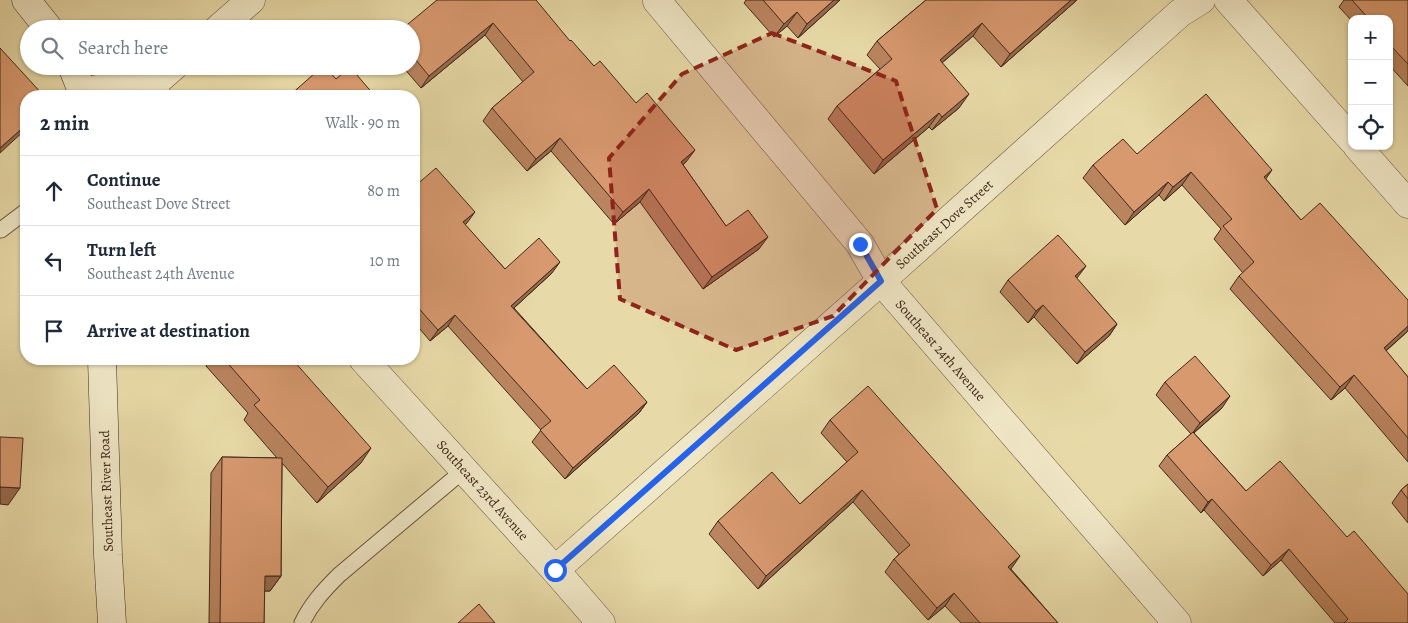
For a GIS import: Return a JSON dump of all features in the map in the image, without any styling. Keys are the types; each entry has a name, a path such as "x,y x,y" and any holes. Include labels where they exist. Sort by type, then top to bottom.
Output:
{"street":[{"path":"26,0 42,20"},
{"path":"228,20 251,0"},
{"name":"Southeast Dove Street","path":"555,570 1180,13 1201,0"},
{"path":"1228,0 1348,135"},
{"name":"Southeast 24th Avenue","path":"657,1 860,244 881,281 1177,623"},
{"path":"76,75 82,90"},
{"path":"155,90 167,75"},
{"path":"97,90 134,82 149,90"},
{"path":"1361,150 1408,204"},
{"name":"Southeast River Road","path":"102,365 112,623"},
{"name":"Southeast 23rd Avenue","path":"368,365 601,623"}],"lane":[{"path":"1,230 20,216"},
{"path":"302,623 320,593 339,575 464,470"}],"highlighted area":[{"path":"772,33 896,81 937,209 833,316 736,350 620,299 609,158 682,74"}],"building":[{"path":"437,0 536,0 570,41 594,66 600,61 636,103 647,93 695,150 681,162 726,226 748,210 768,237 712,277 649,189 623,212 560,138 536,159 492,108 534,72 493,23 429,76 420,65 420,20 413,20"},
{"path":"763,0 834,0 807,24 797,12 784,24"},
{"path":"926,0 1071,0 1010,54 982,23 940,60 969,94 942,117 939,113 883,160 837,106 892,59 877,41"},
{"path":"1352,0 1408,0 1408,64 1393,48 1393,15 1365,15"},
{"path":"0,48 20,70 20,75 25,75 38,90 20,90 20,130 0,148"},
{"path":"313,75 332,75 336,79 341,75 357,75 370,90 296,90"},
{"path":"1206,94 1272,170 1264,177 1301,220 1320,203 1408,300 1408,326 1384,348 1408,377 1408,438 1354,375 1340,387 1239,276 1254,262 1223,226 1232,219 1191,172 1173,187 1168,182 1134,212 1093,165 1123,139 1137,154"},
{"path":"436,168 475,212 463,222 505,269 539,238 560,262 511,306 587,389 614,365 647,402 573,468 540,430 551,421 455,315 438,330 420,310 420,182"},
{"path":"1058,235 1086,266 1075,276 1117,324 1085,352 1043,305 1036,311 1008,280"},
{"path":"1195,356 1230,396 1200,423 1165,382"},
{"path":"229,365 297,365 371,448 328,487 254,405 260,400"},
{"path":"868,386 1020,556 1008,567 1058,623 980,623 954,593 937,608 894,559 910,545 862,490 766,576 718,521 772,472 800,504 858,452 830,420"},
{"path":"1193,432 1246,491 1280,461 1347,537 1354,531 1408,594 1408,623 1344,623 1348,619 1289,549 1271,565 1212,499 1208,502 1167,455"},
{"path":"0,437 23,438 20,488 0,487"},
{"path":"222,457 282,458 281,576 265,576 264,623 220,623"},
{"path":"1408,484 1408,499 1401,490"},
{"path":"479,604 495,623 458,623"}],"route":[{"path":"555,570 881,281 860,244"}]}
